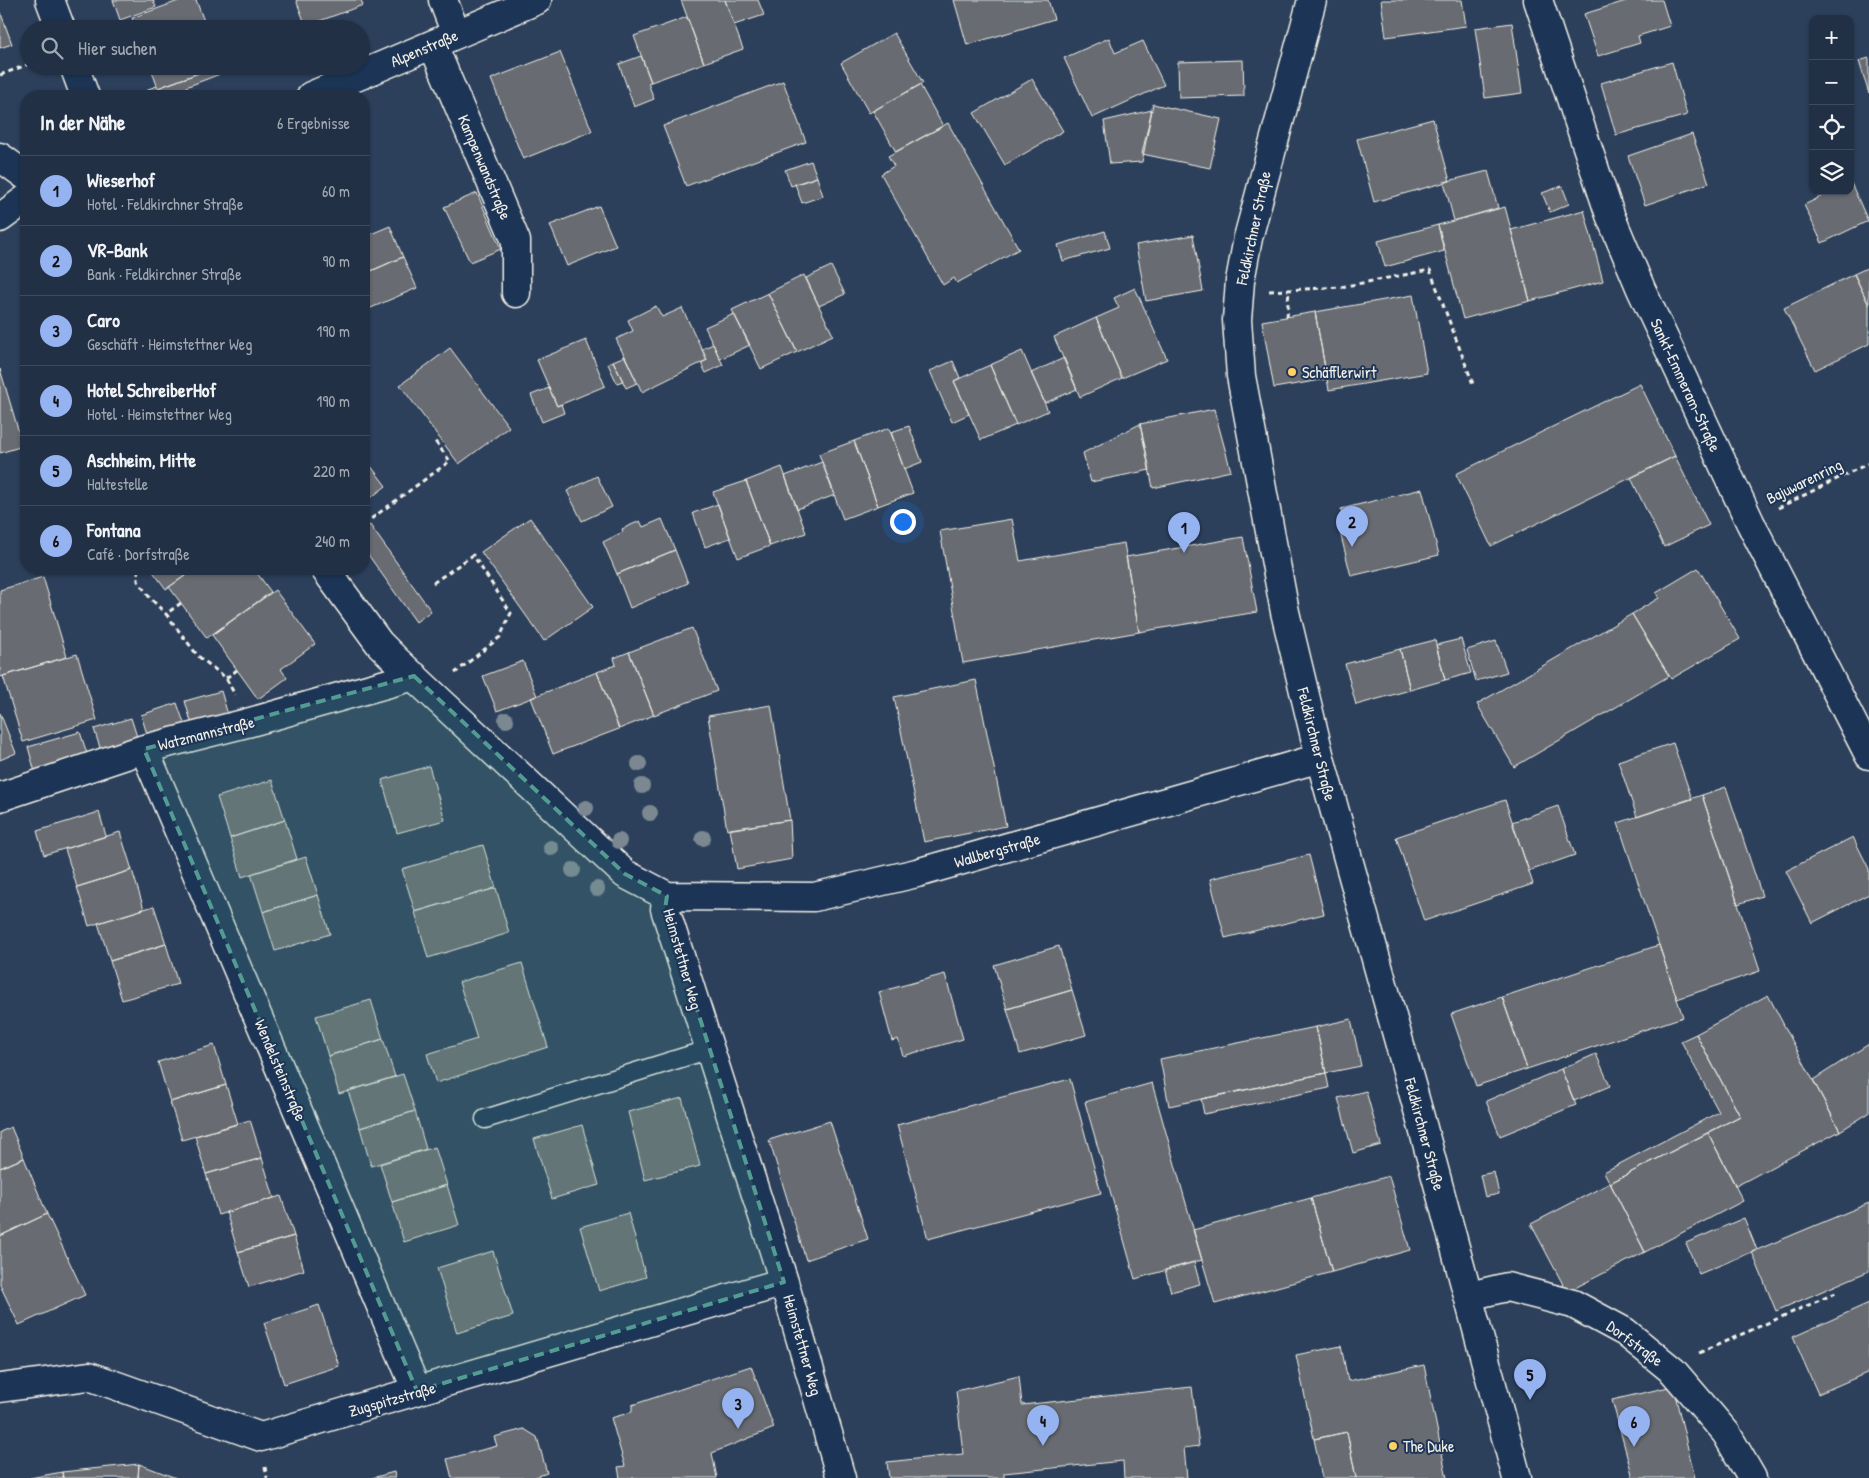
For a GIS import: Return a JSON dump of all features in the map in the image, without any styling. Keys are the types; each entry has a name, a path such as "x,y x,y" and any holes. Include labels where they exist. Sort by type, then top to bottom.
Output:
{"street":[{"path":"50,0 57,20"},
{"name":"Kampenwandstraße","path":"443,0 445,40 516,242 516,293"},
{"name":"Alpenstraße","path":"370,71 537,0"},
{"name":"Feldkirchner Straße","path":"1312,0 1248,238 1240,281 1237,320 1241,376 1265,514 1285,612 1320,758 1469,1296 1517,1478"},
{"name":"Sankt-Emmeram-Straße","path":"1538,0 1610,215 1641,289 1750,522 1869,755"},
{"path":"77,75 83,90"},
{"name":"Alpenstraße","path":"325,90 361,75"},
{"path":"0,157 20,172"},
{"path":"0,218 20,203"},
{"name":"Heimstettner Weg","path":"329,575 379,643 624,874 667,896 665,910 784,1282 841,1478"},
{"name":"Watzmannstraße","path":"0,797 144,749 247,723 423,684"},
{"name":"Wendelsteinstraße","path":"144,749 417,1391"},
{"name":"Wallbergstraße","path":"667,896 814,897 917,873 1320,758"},
{"name":"Zugspitzstraße","path":"0,1388 89,1376 261,1437 784,1282"},
{"name":"Dorfstraße","path":"1469,1296 1507,1287 1573,1304 1625,1332 1674,1371 1726,1433 1752,1478"}],"lane":[{"path":"484,1119 710,1049"}],"path":[{"path":"0,76 20,68"},
{"path":"1265,291 1341,287 1430,270 1473,384"},
{"path":"1287,317 1289,290"},
{"path":"370,520 450,462 434,440"},
{"name":"Bajuwarenring","path":"1750,522 1869,463"},
{"path":"423,684 500,637 511,613 473,555 434,583"},
{"path":"138,575 138,582 150,598 166,614 198,656 226,678 247,723"},
{"path":"166,614 181,603"},
{"path":"226,678 238,670"},
{"path":"1722,1343 1836,1293"}],"highlighted area":[{"path":"414,676 625,874 667,896 665,909 784,1282 417,1391 144,749"}],"building":[{"path":"113,0 153,0 156,7 120,20"},
{"path":"181,0 196,0 204,20 133,20 132,18"},
{"path":"296,0 361,0 363,5 322,20 304,20"},
{"path":"681,0 725,0 743,49 704,63"},
{"path":"725,0 758,0 764,15 734,25"},
{"path":"954,0 1048,0 1054,19 967,45"},
{"path":"1381,0 1462,0 1466,26 1386,37"},
{"path":"1629,0 1662,0 1670,26 1638,36 1640,43 1598,56 1584,14"},
{"path":"0,11 12,44 0,48"},
{"path":"687,17 704,63 651,82 634,36"},
{"path":"1512,23 1522,93 1485,98 1475,28"},
{"path":"894,33 923,83 869,113 841,63"},
{"path":"1109,38 1115,53 1143,41 1164,85 1092,118 1064,58"},
{"path":"560,52 592,131 523,159 491,79"},
{"path":"641,56 651,82 648,83 654,99 634,107 619,64"},
{"path":"1869,58 1869,94 1859,61"},
{"path":"1243,60 1244,96 1179,98 1178,62"},
{"path":"1672,62 1687,115 1616,135 1601,83"},
{"path":"153,75 193,75 158,88"},
{"path":"193,75 217,75 186,87 187,90 148,89 157,86 158,88"},
{"path":"1032,79 1063,131 1005,165 974,113"},
{"path":"783,81 806,142 686,186 663,126"},
{"path":"920,85 943,126 896,152 873,111"},
{"path":"1153,104 1221,119 1210,168 1142,154"},
{"path":"1152,110 1142,162 1110,164 1104,121"},
{"path":"1433,119 1450,181 1374,202 1357,139"},
{"path":"948,123 1019,249 957,283 954,278 943,285 881,174 894,166 888,156"},
{"path":"1692,134 1709,183 1645,205 1628,156"},
{"path":"811,161 817,177 791,186 785,170"},
{"path":"1488,171 1498,208 1454,221 1444,182"},
{"path":"817,177 823,196 802,203 795,184"},
{"path":"1562,186 1569,204 1550,212 1542,193"},
{"path":"1854,190 1868,221 1822,243 1804,205 1825,195 1854,195"},
{"path":"477,193 501,249 470,262 444,207"},
{"path":"599,206 616,246 567,266 550,225"},
{"path":"1505,207 1530,301 1463,319 1438,225"},
{"path":"1584,210 1603,281 1530,301 1511,230"},
{"path":"1438,225 1444,251 1385,267 1378,241"},
{"path":"390,226 403,257 370,271 370,234"},
{"path":"1105,231 1110,248 1063,261 1058,245"},
{"path":"1193,235 1203,291 1146,301 1136,245"},
{"path":"403,257 417,288 370,308 370,271"},
{"path":"831,266 845,294 819,306 806,278"},
{"path":"1869,267 1869,305 1854,274"},
{"path":"1854,274 1869,305 1869,344 1815,370 1784,308"},
{"path":"804,275 833,335 797,352 768,293"},
{"path":"1135,288 1167,359 1122,378 1096,318 1119,308 1114,298"},
{"path":"768,293 797,352 761,369 732,310"},
{"path":"1413,295 1427,373 1329,390 1315,312"},
{"path":"656,306 662,317 682,308 707,360 642,392 616,339 633,331 628,320"},
{"path":"1315,312 1327,379 1274,388 1262,321"},
{"path":"734,314 750,345 720,359 705,327"},
{"path":"1096,318 1122,378 1080,397 1054,337"},
{"path":"586,340 605,386 557,406 537,360"},
{"path":"713,344 723,365 706,373 701,363 707,360 702,349"},
{"path":"450,348 509,427 459,464 400,385"},
{"path":"1022,351 1048,411 1016,425 990,365"},
{"path":"625,356 637,383 626,388 613,361"},
{"path":"1064,358 1077,389 1045,403 1031,373"},
{"path":"613,361 623,381 617,383 608,364"},
{"path":"953,361 960,378 954,381 969,414 952,422 930,371"},
{"path":"990,365 1016,425 981,440 954,381"},
{"path":"0,369 20,436 20,447 0,453"},
{"path":"1640,384 1675,456 1491,546 1456,474"},
{"path":"549,388 557,406 561,404 564,413 542,422 531,395"},
{"path":"1214,409 1231,471 1153,488 1140,424"},
{"path":"1140,424 1150,470 1091,482 1083,453"},
{"path":"909,426 922,462 904,469 891,432"},
{"path":"889,428 913,493 878,506 854,441"},
{"path":"854,441 878,506 843,519 819,454"},
{"path":"1675,456 1709,525 1664,547 1631,478"},
{"path":"822,462 835,495 797,509 785,476"},
{"path":"370,465 386,486 370,498"},
{"path":"782,467 806,533 770,546 746,481"},
{"path":"597,476 612,507 582,521 567,491"},
{"path":"746,481 770,546 738,558 713,492"},
{"path":"1422,489 1439,555 1351,576 1339,528 1345,526 1341,509"},
{"path":"718,504 730,538 705,547 693,513"},
{"path":"530,518 593,607 544,641 481,552"},
{"path":"662,519 675,550 617,574 603,542 623,532 622,529 640,521 643,527"},
{"path":"1012,519 1020,561 1124,543 1139,632 963,663 940,531"},
{"path":"370,525 431,611 416,622 370,557"},
{"path":"1243,537 1257,612 1139,632 1126,557"},
{"path":"675,550 688,583 630,608 617,574"},
{"path":"1698,568 1740,639 1671,679 1632,614 1659,598 1656,593"},
{"path":"156,575 186,575 166,589"},
{"path":"186,575 258,575 271,592 207,638 169,587"},
{"path":"43,577 67,657 0,677 0,590"},
{"path":"275,590 315,644 281,669 287,678 258,699 212,635"},
{"path":"1632,614 1669,676 1514,767 1477,704"},
{"path":"692,628 717,691 654,715 629,652"},
{"path":"1461,639 1471,673 1445,680 1436,645"},
{"path":"1435,640 1445,680 1410,690 1400,649"},
{"path":"1496,641 1507,672 1476,681 1467,650"},
{"path":"1400,649 1410,690 1356,705 1345,664"},
{"path":"629,652 654,715 619,729 597,672 616,665 614,658"},
{"path":"77,654 97,720 23,742 3,676"},
{"path":"523,661 537,696 497,711 483,676"},
{"path":"597,672 619,729 553,754 531,698"},
{"path":"976,680 1006,826 924,842 894,697"},
{"path":"221,691 228,715 192,725 185,701"},
{"path":"177,703 185,726 148,737 141,715"},
{"path":"771,705 790,820 727,830 708,716"},
{"path":"0,713 16,753 0,760"},
{"path":"131,718 138,740 101,751 94,729"},
{"path":"80,732 88,757 35,772 28,747"},
{"path":"1673,743 1692,799 1637,817 1618,761"},
{"path":"429,766 445,820 397,833 382,780"},
{"path":"272,780 285,820 230,838 217,797"},
{"path":"1726,787 1762,896 1738,904 1702,795"},
{"path":"1702,795 1760,971 1677,999 1618,823"},
{"path":"1505,800 1533,884 1424,921 1396,837"},
{"path":"1558,806 1575,855 1529,871 1512,822"},
{"path":"99,812 106,836 44,855 37,831"},
{"path":"285,820 297,859 242,877 230,838"},
{"path":"790,820 792,859 737,869 730,829"},
{"path":"120,832 132,870 77,887 65,849"},
{"path":"1853,837 1869,869 1869,894 1812,923 1786,871"},
{"path":"483,845 496,888 415,912 402,869"},
{"path":"1309,855 1324,914 1225,938 1210,879"},
{"path":"306,857 318,895 263,912 251,874"},
{"path":"132,870 144,909 89,926 77,887"},
{"path":"496,888 509,933 428,958 415,912"},
{"path":"318,895 330,934 275,951 263,912"},
{"path":"154,906 166,944 110,961 98,923"},
{"path":"166,944 178,984 122,1000 110,961"},
{"path":"1659,945 1683,1017 1527,1069 1502,997"},
{"path":"1059,946 1072,990 1007,1009 994,965"},
{"path":"522,963 548,1047 436,1083 427,1054 477,1039 459,982"},
{"path":"945,974 963,1039 903,1056 898,1039 892,1041 879,992"},
{"path":"1072,990 1086,1035 1020,1054 1007,1009"},
{"path":"1768,995 1840,1131 1736,1186 1708,1133 1740,1116 1696,1034"},
{"path":"1502,997 1527,1069 1476,1086 1451,1014"},
{"path":"371,1000 383,1039 328,1056 316,1016"},
{"path":"1351,1019 1361,1066 1326,1073 1316,1027"},
{"path":"1316,1027 1326,1073 1169,1106 1160,1059"},
{"path":"1696,1034 1740,1116 1610,1183 1604,1172 1719,1112 1681,1041"},
{"path":"383,1039 395,1077 339,1094 328,1056"},
{"path":"1869,1044 1869,1113 1840,1131 1813,1080"},
{"path":"214,1045 226,1085 170,1102 158,1062"},
{"path":"1596,1054 1610,1086 1574,1101 1561,1069"},
{"path":"1561,1069 1576,1105 1500,1136 1486,1101"},
{"path":"1326,1073 1329,1088 1204,1114 1201,1099"},
{"path":"403,1074 415,1111 360,1128 348,1091"},
{"path":"1070,1079 1101,1193 928,1239 897,1125"},
{"path":"1152,1083 1202,1260 1135,1279 1085,1102"},
{"path":"226,1085 238,1124 182,1140 170,1102"},
{"path":"1366,1091 1381,1145 1353,1153 1338,1098"},
{"path":"682,1098 700,1166 645,1180 628,1112"},
{"path":"415,1111 426,1149 371,1166 360,1128"},
{"path":"250,1120 262,1158 206,1174 195,1136"},
{"path":"830,1121 868,1239 806,1260 769,1140"},
{"path":"582,1125 599,1185 552,1199 534,1139"},
{"path":"11,1127 24,1158 0,1168 0,1132"},
{"path":"1708,1133 1743,1201 1645,1252 1610,1183"},
{"path":"435,1147 447,1185 392,1202 380,1164"},
{"path":"24,1158 47,1214 0,1236 0,1168"},
{"path":"262,1158 274,1198 218,1215 206,1174"},
{"path":"1494,1172 1499,1194 1485,1197 1480,1175"},
{"path":"1389,1176 1410,1250 1332,1272 1311,1198"},
{"path":"1610,1183 1645,1252 1567,1292 1531,1224"},
{"path":"447,1185 459,1225 404,1242 392,1202"},
{"path":"281,1196 294,1236 238,1252 226,1212"},
{"path":"1311,1198 1332,1272 1215,1304 1193,1230"},
{"path":"1869,1203 1869,1271 1776,1311 1752,1252"},
{"path":"628,1213 646,1277 599,1291 580,1227"},
{"path":"47,1214 85,1295 19,1325 0,1285 0,1236"},
{"path":"1744,1218 1757,1250 1699,1274 1686,1243"},
{"path":"294,1236 304,1270 249,1287 238,1252"},
{"path":"493,1251 513,1316 457,1333 437,1268"},
{"path":"1194,1262 1200,1284 1171,1292 1165,1270"},
{"path":"1869,1303 1869,1372 1818,1394 1793,1337"},
{"path":"319,1305 339,1366 284,1384 264,1323"},
{"path":"1341,1346 1348,1381 1424,1365 1447,1478 1356,1478 1347,1432 1314,1439 1296,1355"},
{"path":"751,1366 774,1428 712,1453 717,1478 620,1478 618,1467 625,1466 611,1418 632,1412 632,1405"},
{"path":"1019,1376 1022,1405 1192,1387 1199,1446 1184,1448 1187,1478 1124,1478 1123,1461 1004,1473 1004,1478 889,1478 887,1462 963,1454 956,1391"},
{"path":"1673,1386 1695,1478 1633,1478 1612,1400"},
{"path":"524,1429 537,1437 547,1473 533,1478 452,1478 447,1459 497,1446 494,1437"},
{"path":"1347,1432 1356,1478 1322,1478 1314,1439"},
{"path":"139,1464 176,1478 138,1478"},
{"path":"139,1464 138,1478 63,1478 62,1472"},
{"path":"62,1472 63,1478 30,1478"},
{"path":"394,1472 395,1478 372,1478"}],"place":[{"name":"Schäfflerwirt","path":"1292,372"},
{"name":"VR-Bank","path":"1352,547"},
{"name":"Wieserhof","path":"1184,553"},
{"name":"Aschheim, Mitte","path":"1530,1400"},
{"name":"Caro","path":"738,1429"},
{"name":"Hotel SchreiberHof","path":"1043,1446"},
{"name":"The Duke","path":"1393,1446"},
{"name":"Fontana","path":"1634,1447"}]}
